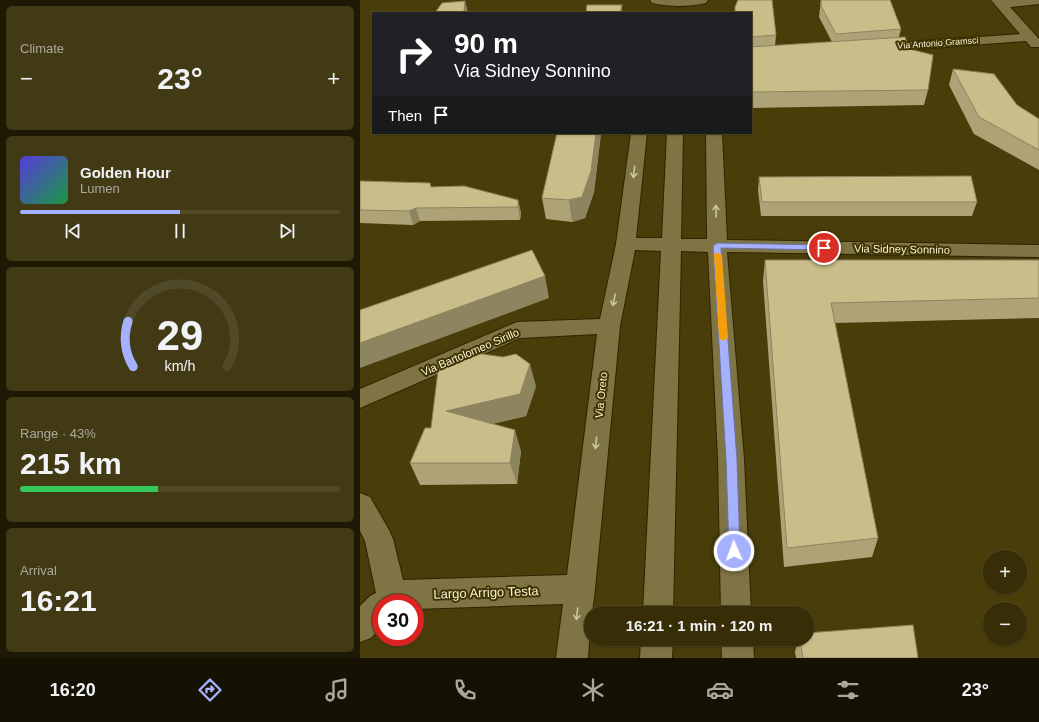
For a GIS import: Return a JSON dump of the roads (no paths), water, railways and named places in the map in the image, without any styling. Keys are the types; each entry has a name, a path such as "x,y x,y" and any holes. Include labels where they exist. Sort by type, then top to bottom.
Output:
{"street":[{"path":"657,0 679,2 700,0"},
{"path":"654,12 657,0"},
{"path":"657,0 667,12"},
{"path":"691,12 700,0"},
{"path":"700,0 706,12"},
{"path":"999,2 1039,0"},
{"path":"999,2 1039,48"},
{"name":"Via Antonio Gramsci","path":"862,49 1029,37"},
{"name":"Via Oreto","path":"572,658 608,326 626,244 639,134"},
{"path":"658,606 675,134"},
{"path":"714,134 717,246 731,459 736,606"},
{"name":"Via Sidney Sonnino","path":"626,244 1039,251"},
{"name":"Via Bartolomeo Sirillo","path":"360,399 516,330 608,326"},
{"path":"360,505 379,539 384,594"},
{"name":"Largo Arrigo Testa","path":"424,599 580,589"},
{"path":"360,627 372,615"},
{"path":"656,658 657,646"},
{"path":"737,646 738,658"}]}
